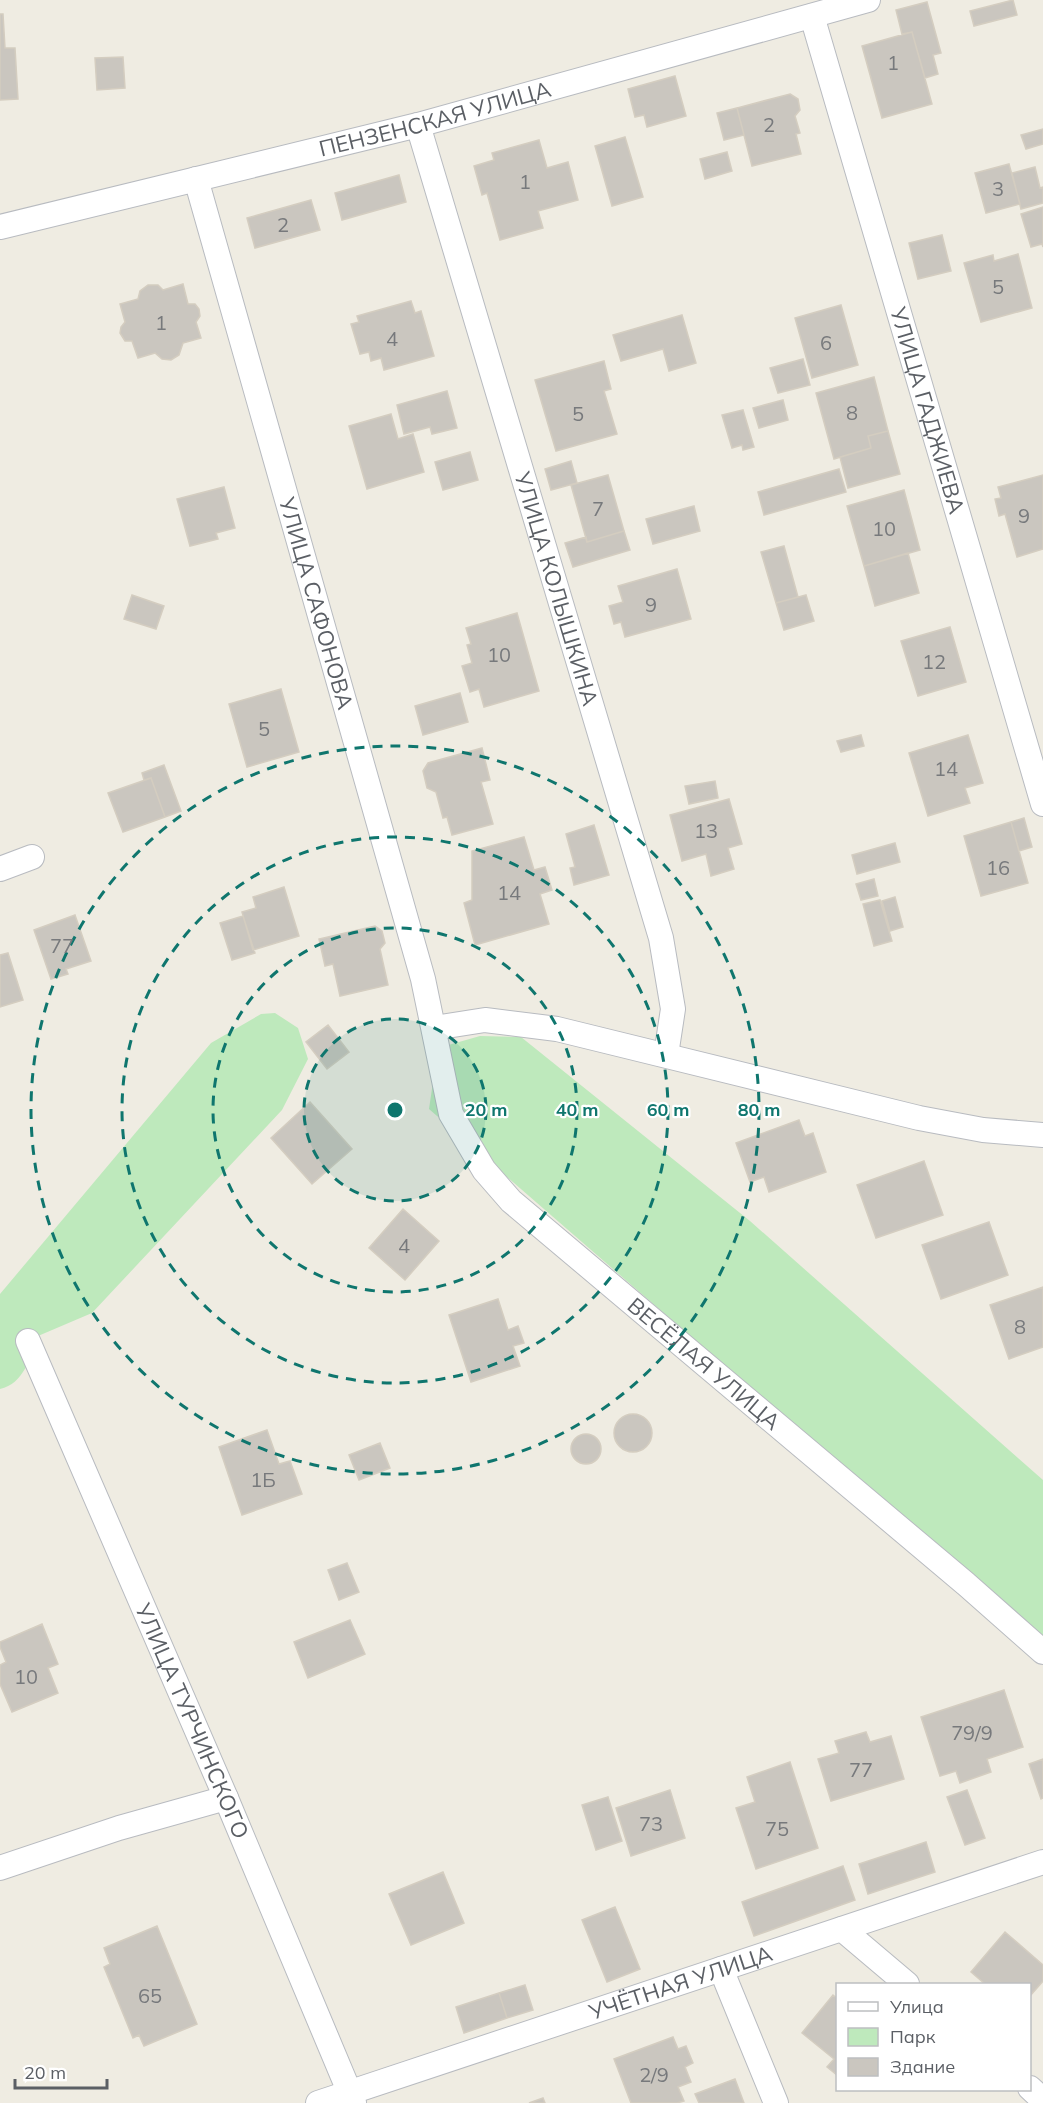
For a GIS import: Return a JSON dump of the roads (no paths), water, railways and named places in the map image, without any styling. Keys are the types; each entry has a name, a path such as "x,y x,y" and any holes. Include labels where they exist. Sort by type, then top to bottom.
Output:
{"street":[{"name":"ПЕНЗЕНСКАЯ УЛИЦА","path":"0,227 418,125 868,0"},
{"name":"УЛИЦА ГАДЖИЕВА","path":"812,16 1043,804"},
{"name":"УЛИЦА КОЛЫШКИНА","path":"418,125 661,938 673,1009 666,1055"},
{"name":"УЛИЦА САФОНОВА","path":"196,178 374,804 434,1028"},
{"path":"0,869 32,857"},
{"path":"434,1028 485,1020 557,1029 919,1118 983,1130 1043,1135"},
{"name":"ВЕСЁЛАЯ УЛИЦА","path":"434,1028 452,1114 484,1170 511,1201 966,1584 1043,1652"},
{"name":"УЛИЦА ТУРЧИНСКОГО","path":"28,1341 226,1798 352,2098"},
{"path":"0,1868 119,1828 226,1798"},
{"name":"УЧЁТНАЯ УЛИЦА","path":"318,2103 352,2098 721,1970 1043,1862"},
{"path":"842,1929 906,1983"},
{"path":"721,1970 776,2103"},
{"path":"1031,2090 1043,2100"}]}
